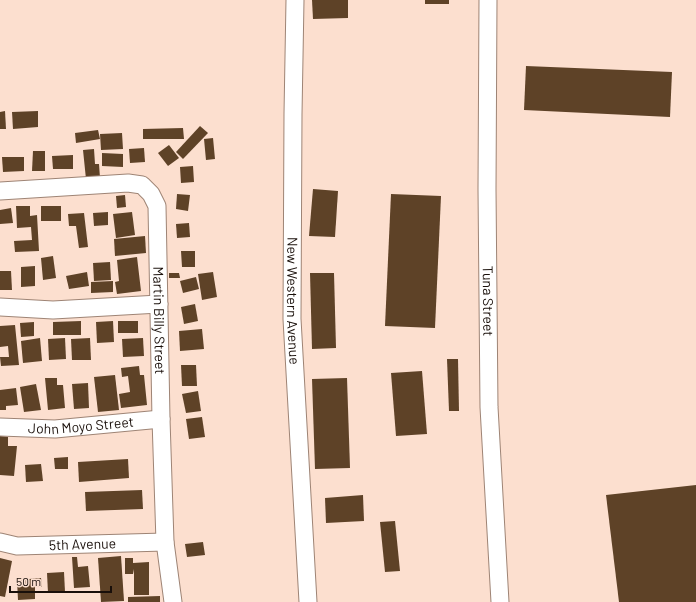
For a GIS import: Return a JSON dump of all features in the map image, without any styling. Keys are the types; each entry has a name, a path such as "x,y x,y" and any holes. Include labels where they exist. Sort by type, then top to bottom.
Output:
{"street":[{"name":"New Western Avenue","path":"295,0 292,319 308,602"},
{"name":"Tuna Street","path":"488,0 487,189 489,407 500,602"},
{"name":"Martin Billy Street","path":"0,191 128,183 142,185 152,194 157,206 165,542 173,602"},
{"path":"0,307 52,310 159,304"},
{"name":"John Moyo Street","path":"0,427 55,429 161,419"},
{"name":"5th Avenue","path":"0,542 17,546 165,542"}],"building":[{"path":"312,0 348,0 348,18 313,19"},
{"path":"425,0 449,0 449,4 425,4"},
{"path":"526,66 672,72 670,117 524,110"},
{"path":"5,111 6,129 0,129 0,112"},
{"path":"38,111 38,127 13,129 12,112"},
{"path":"200,126 208,133 183,159 176,152"},
{"path":"183,128 184,139 143,139 143,129"},
{"path":"98,130 100,139 76,143 75,133"},
{"path":"122,133 123,149 101,150 100,134"},
{"path":"213,138 215,159 206,160 204,139"},
{"path":"169,145 179,158 168,166 158,153"},
{"path":"144,148 145,162 130,163 129,149"},
{"path":"94,149 95,164 99,164 100,178 86,179 83,150"},
{"path":"33,151 45,151 45,171 32,171"},
{"path":"102,153 123,154 123,167 102,166"},
{"path":"73,155 73,169 53,169 52,156"},
{"path":"2,157 24,157 24,171 3,172"},
{"path":"193,166 194,182 181,183 180,167"},
{"path":"313,189 338,191 335,237 309,236"},
{"path":"177,194 190,195 188,211 176,209"},
{"path":"391,194 441,196 435,328 385,326"},
{"path":"125,195 126,207 117,208 116,196"},
{"path":"16,206 30,206 30,216 37,215 39,251 15,252 14,241 32,240 31,227 17,228"},
{"path":"41,206 61,206 61,221 41,221"},
{"path":"11,208 13,223 0,224 0,210"},
{"path":"108,212 108,225 94,226 93,213"},
{"path":"132,212 135,235 116,238 113,214"},
{"path":"84,213 88,247 79,248 76,226 69,226 68,214"},
{"path":"189,223 190,237 177,238 176,224"},
{"path":"145,236 146,253 115,256 114,239"},
{"path":"181,251 195,251 195,267 182,267"},
{"path":"53,256 56,278 43,280 41,258"},
{"path":"137,257 141,291 117,294 115,282 119,281 117,260"},
{"path":"110,262 111,280 94,281 93,263"},
{"path":"35,266 35,286 21,287 21,267"},
{"path":"0,271 11,271 12,290 0,290"},
{"path":"87,272 89,286 69,289 66,276"},
{"path":"213,272 217,297 202,300 198,274"},
{"path":"169,273 179,273 180,278 169,278"},
{"path":"310,273 334,273 336,348 312,349"},
{"path":"196,277 199,289 183,293 180,281"},
{"path":"113,281 113,292 91,293 91,282"},
{"path":"195,304 198,321 184,324 181,307"},
{"path":"81,321 81,335 53,335 53,322"},
{"path":"113,321 114,342 97,343 96,322"},
{"path":"118,321 138,321 138,333 118,333"},
{"path":"34,322 34,336 21,337 20,323"},
{"path":"15,325 19,365 1,366 0,357 9,357 8,346 0,347 0,326"},
{"path":"202,329 204,349 180,351 179,331"},
{"path":"40,338 42,361 23,363 21,341"},
{"path":"65,338 66,359 49,360 48,339"},
{"path":"90,338 91,360 72,360 71,339"},
{"path":"143,338 144,356 123,357 122,339"},
{"path":"447,359 458,359 459,411 449,411"},
{"path":"181,365 196,365 197,386 182,386"},
{"path":"139,366 140,375 144,375 147,405 121,408 119,394 130,392 128,376 122,377 121,368"},
{"path":"422,371 427,434 396,436 391,373"},
{"path":"115,375 119,410 98,412 94,377"},
{"path":"45,378 57,378 57,385 63,385 65,408 48,410"},
{"path":"347,378 350,468 315,469 312,379"},
{"path":"88,383 89,408 74,409 72,384"},
{"path":"36,384 41,410 24,412 20,387"},
{"path":"16,388 18,405 6,406 6,410 0,410 0,390"},
{"path":"198,391 201,411 186,413 182,394"},
{"path":"202,417 205,437 189,439 186,419"},
{"path":"0,436 8,437 8,446 17,446 14,476 0,475"},
{"path":"68,457 68,469 55,469 54,458"},
{"path":"128,459 129,478 79,482 78,462"},
{"path":"41,464 43,481 26,482 25,465"},
{"path":"696,485 696,602 619,602 606,495"},
{"path":"142,490 143,509 86,511 85,492"},
{"path":"363,495 364,521 326,523 325,498"},
{"path":"395,521 400,571 385,572 380,522"},
{"path":"203,542 205,555 187,557 185,544"},
{"path":"121,556 124,601 101,602 98,558"},
{"path":"72,557 77,557 78,567 88,566 90,587 74,588"},
{"path":"0,558 12,561 5,597 0,596"},
{"path":"125,558 133,558 133,563 149,562 149,595 134,595 134,569 133,574 125,574"},
{"path":"64,572 65,592 48,593 47,573"},
{"path":"41,578 42,587 35,587 35,599 18,600 17,580"},
{"path":"160,596 160,602 128,602 128,597"}]}
